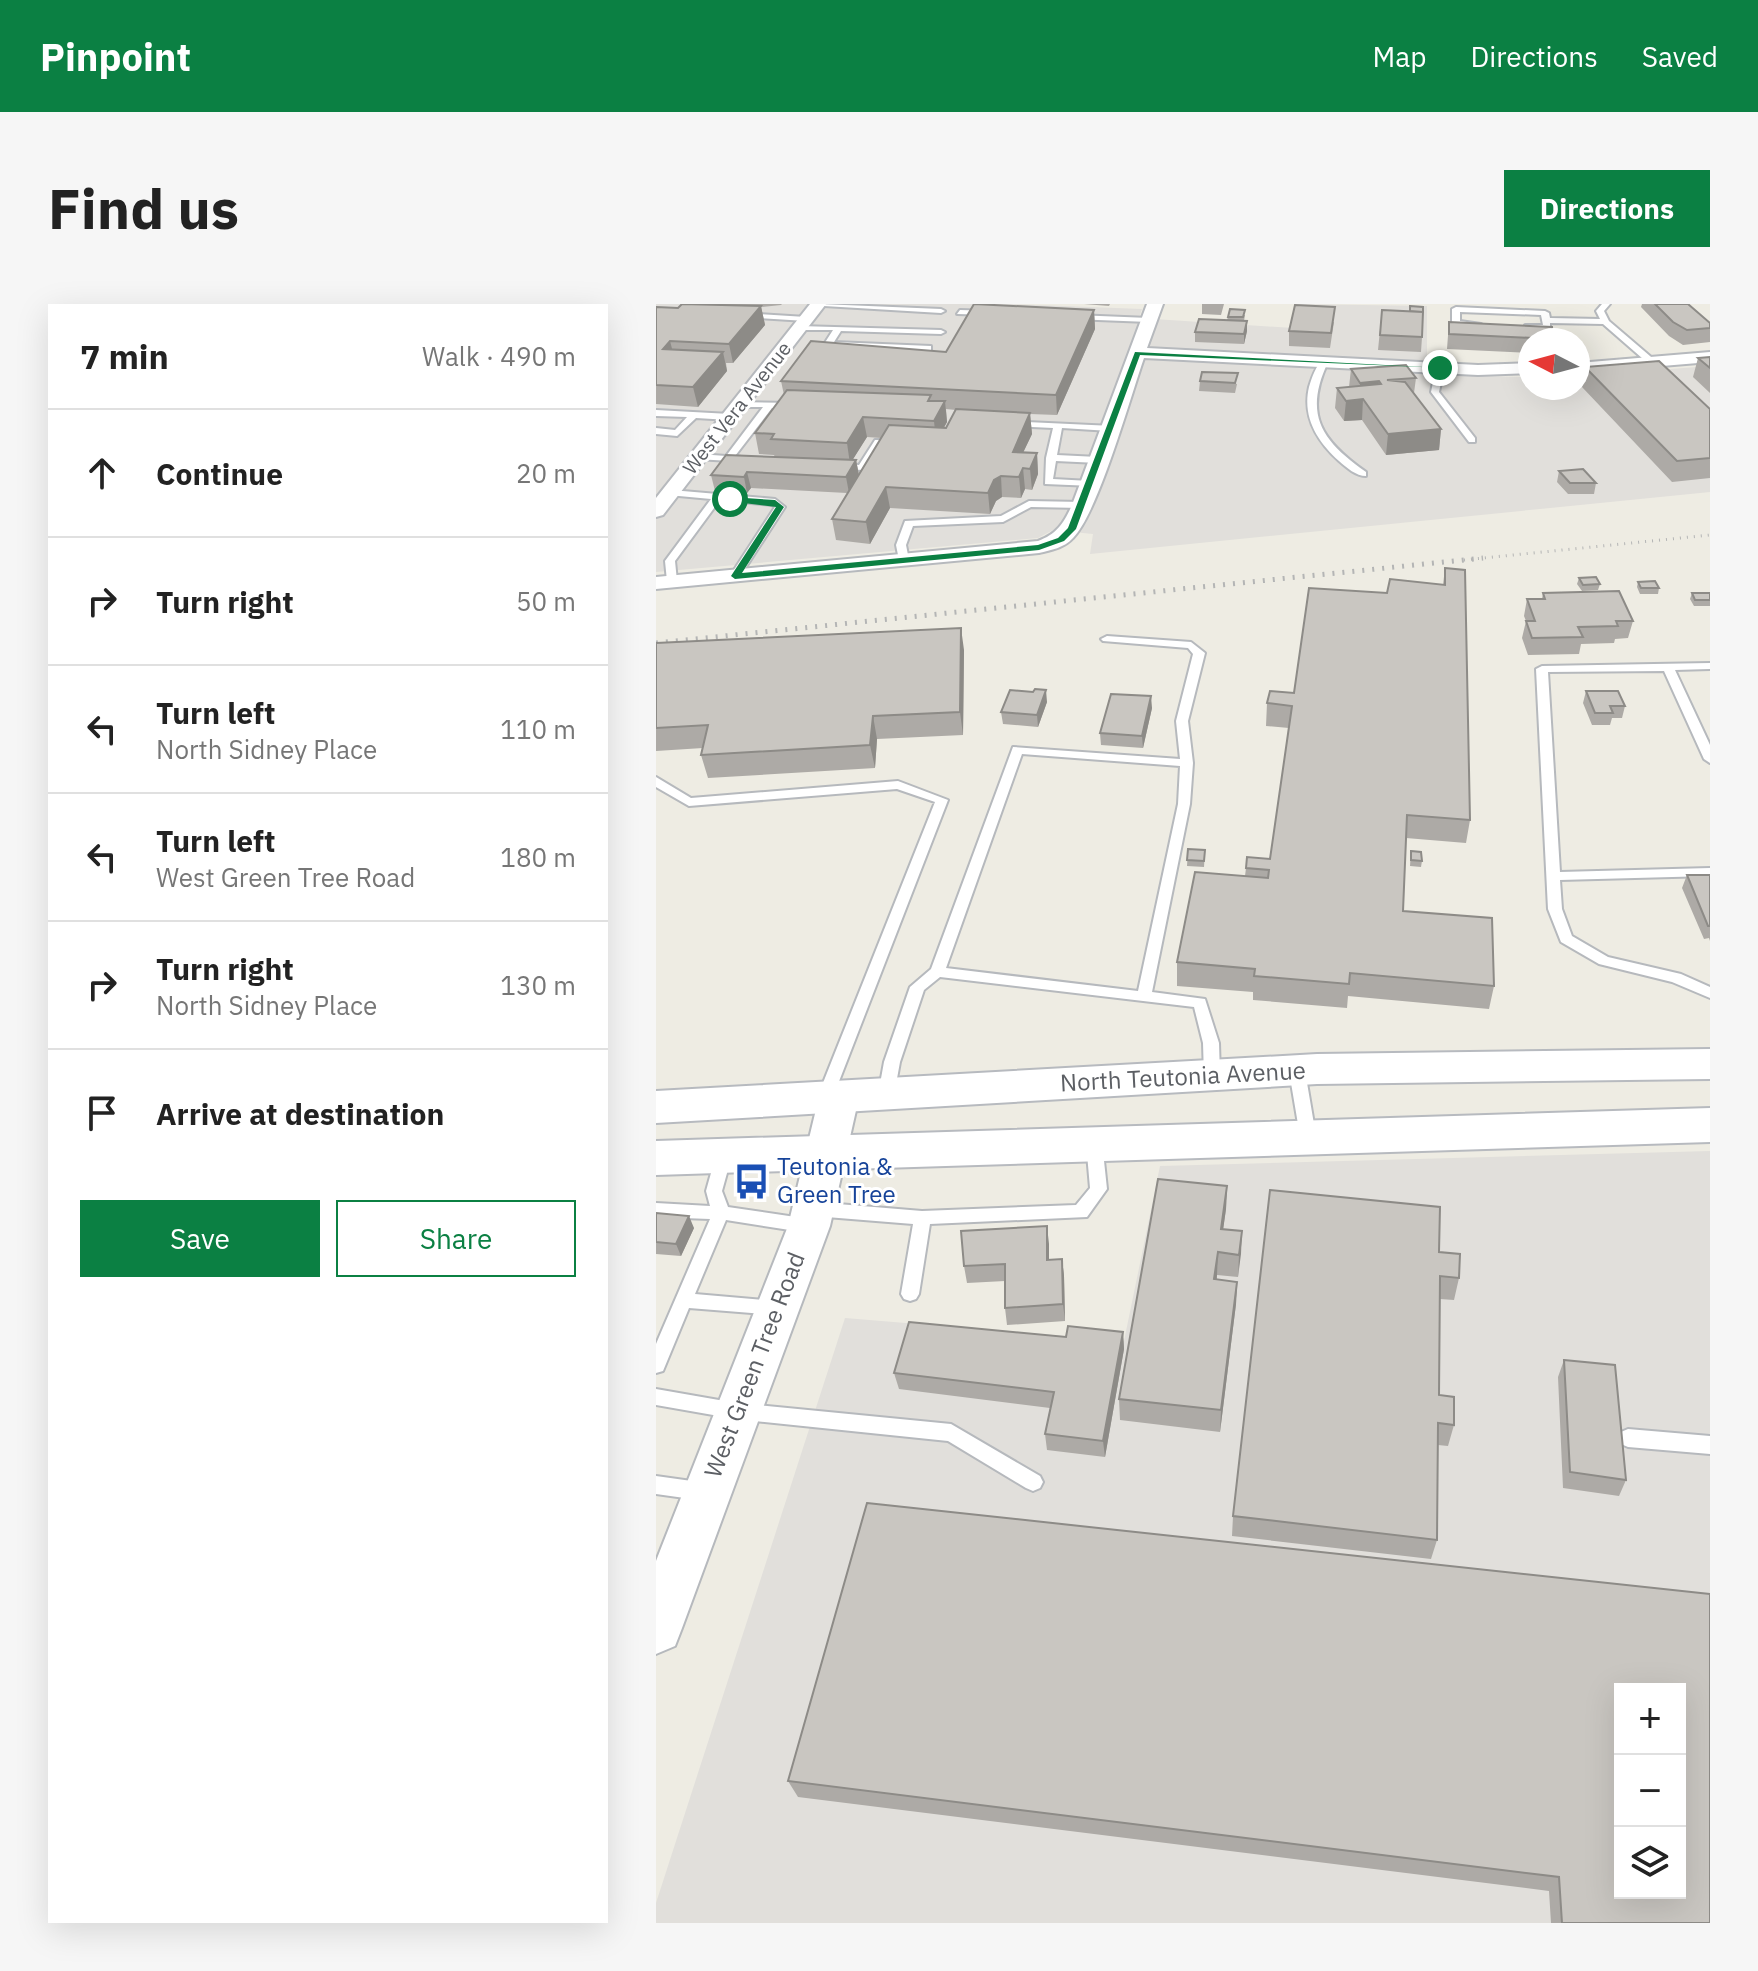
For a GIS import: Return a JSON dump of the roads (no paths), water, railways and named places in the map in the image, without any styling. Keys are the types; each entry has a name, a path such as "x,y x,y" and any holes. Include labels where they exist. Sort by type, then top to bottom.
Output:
{"main road":[{"name":"North Teutonia Avenue","path":"656,1107 1297,1071 1710,1064"},
{"path":"656,1158 829,1150 1710,1125"}],"street":[{"name":"West Vera Avenue","path":"656,511 821,304"},
{"path":"664,582 1039,547 1057,542 1069,534 1082,505 1152,312"},
{"path":"1138,353 1440,368 1518,368"},
{"path":"1590,368 1658,368 1710,357"},
{"name":"West Green Tree Road","path":"656,1628 811,1217 829,1150 832,1098"}],"lane":[{"path":"821,304 941,311"},
{"path":"1606,304 1600,311 1605,322 1658,368"},
{"path":"1486,325 1456,323 1456,309 1545,313 1547,328 1517,326"},
{"path":"960,312 1006,314"},
{"path":"1068,317 1152,312"},
{"path":"737,315 839,328 941,332"},
{"path":"1546,320 1605,322"},
{"path":"839,328 828,344 928,348"},
{"path":"1324,362 1312,383 1309,399 1317,431 1336,457 1363,474"},
{"path":"1440,368 1435,392 1472,440"},
{"path":"728,459 769,406"},
{"path":"656,413 694,415 769,406 817,407"},
{"path":"656,431 677,433 694,415"},
{"path":"1000,422 1110,428"},
{"path":"1058,425 1048,482 1090,484"},
{"path":"818,465 862,468 878,442 909,444"},
{"path":"699,457 758,461"},
{"path":"1051,458 1098,460"},
{"path":"671,493 775,502 780,507 735,576"},
{"path":"664,582 670,561 716,499"},
{"path":"904,560 901,545 909,523 1003,519 1029,504 1082,505"},
{"path":"1107,639 1191,645 1199,653 1182,721 1187,763 1184,804 1144,996"},
{"path":"1710,666 1542,669 1555,909 1566,939 1604,961 1676,978 1702,986 1710,993"},
{"path":"1668,667 1710,759"},
{"path":"886,1095 892,1062 917,987 937,972 1017,750 1187,763"},
{"path":"656,781 689,802 898,785 942,800 832,1098"},
{"path":"1554,876 1710,872"},
{"path":"937,972 1200,1003 1211,1043 1212,1076"},
{"path":"1297,1071 1308,1136"},
{"path":"656,1210 922,1218 1081,1212 1099,1189 1094,1142"},
{"path":"656,1365 721,1213 714,1191 724,1155"},
{"path":"910,1294 922,1218"},
{"path":"684,1300 776,1308"},
{"path":"656,1397 736,1411 951,1433 1033,1482"},
{"path":"1628,1438 1710,1445"},
{"path":"656,1485 706,1492"}],"railway":[{"path":"1464,560 1710,535"},
{"path":"656,643 1483,558"}],"place":[{"name":"Teutonia & Green Tree","path":"751,1181"}]}
